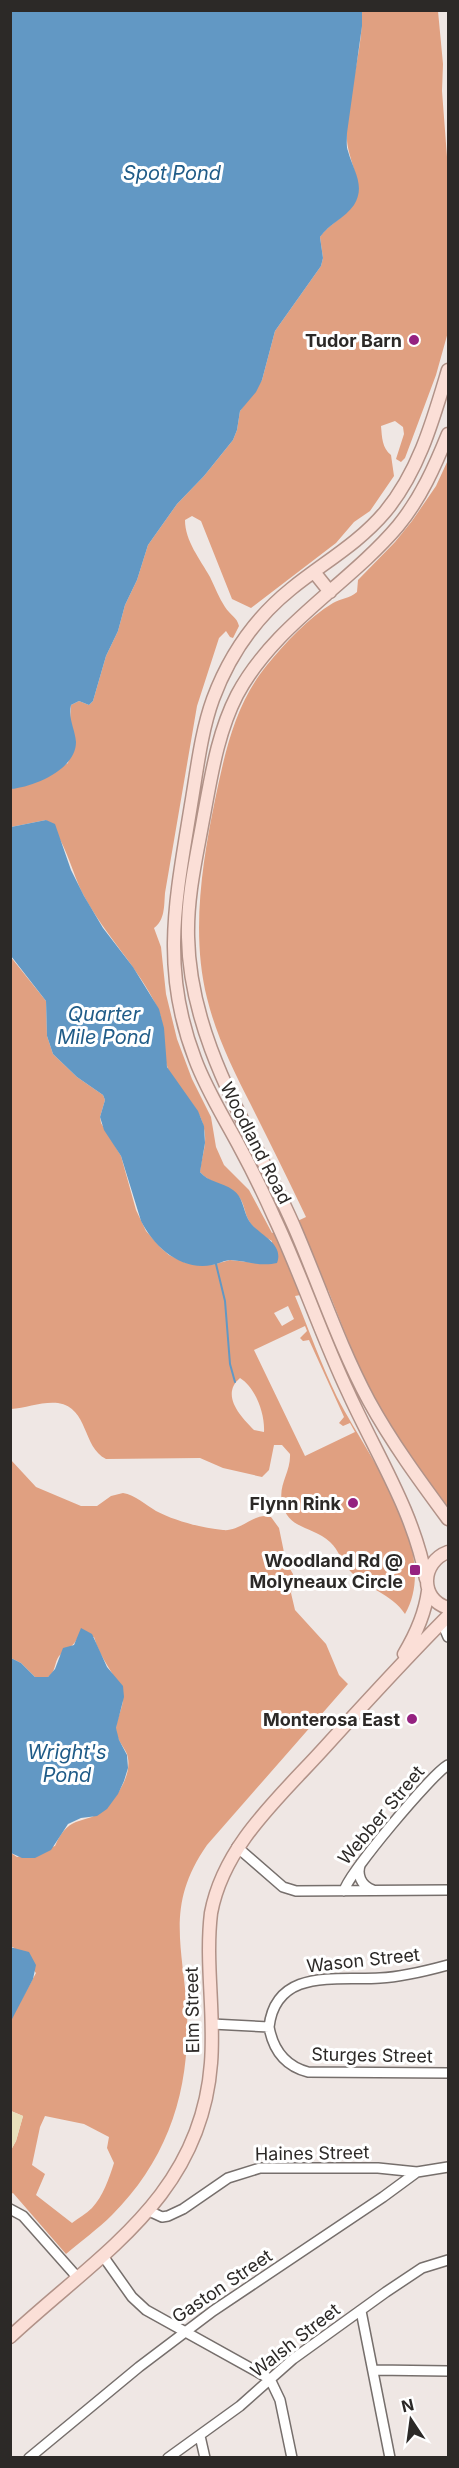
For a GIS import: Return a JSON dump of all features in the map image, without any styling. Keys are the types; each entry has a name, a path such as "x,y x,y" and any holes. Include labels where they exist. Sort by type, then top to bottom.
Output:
{"main road":[{"name":"Woodland Road","path":"427,1585 415,1532 345,1388 296,1267 254,1174 199,1070 187,1036 175,984 172,948 175,903 202,747 213,700 229,664 256,622 288,591 363,535 399,494 426,440 448,370"},
{"name":"Woodland Road","path":"448,434 432,474 400,524 269,649 246,680 231,707 214,760 191,885 188,935 191,978 202,1024 221,1074 279,1194 369,1401 395,1445 448,1519"},
{"path":"314,572 330,592"},
{"path":"213,700 231,707"},
{"path":"296,1267 309,1262"},
{"path":"448,1552 433,1562 427,1585 437,1603 448,1608"},
{"name":"Elm Street","path":"394,1671 415,1636 424,1612 427,1585"},
{"name":"Elm Street","path":"10,2337 103,2256 149,2211 176,2174 196,2130 208,2088 212,2024 211,1913 220,1880 237,1847 394,1671 445,1619"}],"street":[{"path":"445,1619 448,1637"},
{"name":"Webber Street","path":"344,1891 348,1879 362,1862 419,1794 448,1765"},
{"path":"237,1847 287,1889 448,1890"},
{"path":"362,1862 358,1870 361,1879 367,1888 378,1891"},
{"name":"Wason Street","path":"269,2027 274,2010 282,1998 305,1982 320,1978 391,1977 448,1965"},
{"path":"212,2024 269,2027"},
{"name":"Sturges Street","path":"269,2027 282,2057 291,2066 308,2072 448,2073"},
{"name":"Gaston Street","path":"29,2457 184,2331 383,2198 417,2172 448,2167"},
{"name":"Haines Street","path":"149,2211 162,2217 168,2216 183,2209 228,2178 260,2168 367,2168 417,2172"},
{"path":"10,2209 23,2216 78,2278"},
{"path":"103,2256 139,2303 153,2315 270,2379 280,2400 292,2457"},
{"name":"Walsh Street","path":"168,2457 240,2406 293,2359 410,2275 435,2263 448,2260"},
{"path":"360,2311 374,2370 390,2457"},
{"path":"374,2370 448,2371"},
{"path":"200,2436 205,2457"}],"shaded area":[{"path":"362,11 438,11 448,170 448,332 436,375 405,458 401,462 396,459 404,434 403,427 395,421 381,426 384,446 391,455 394,476 370,511 354,522 336,543 251,608 232,599 201,521 192,516 185,520 194,550 223,604 237,620 239,626 233,638 226,631 219,638 197,706 163,912 158,925 154,928 161,947 166,994 177,1039 192,1079 211,1117 216,1147 224,1165 249,1190 272,1233 306,1217 225,1052 211,1012 202,974 200,899 210,824 223,764 239,712 267,665 306,623 333,603 357,592 358,580 412,521 436,486 448,460 448,1508 404,1447 372,1395 328,1290 295,1296 337,1397 381,1474 396,1503 407,1532 414,1561 414,1589 405,1614 393,1601 357,1578 345,1565 330,1542 295,1523 285,1512 281,1496 290,1454 282,1445 274,1445 269,1470 262,1477 223,1468 200,1458 106,1459 98,1453 75,1412 68,1406 52,1403 11,1409 10,956 46,1001 47,1036 53,1054 77,1077 103,1095 105,1100 100,1117 101,1123 121,1156 136,1210 146,1231 161,1248 169,1255 186,1263 212,1265 230,1260 264,1264 272,1241 252,1226 239,1196 200,1172 205,1145 204,1126 196,1109 168,1069 164,1054 162,1022 157,1007 141,978 92,910 53,828 46,820 11,827 11,789 42,779 68,763 74,735 70,721 71,705 79,701 89,705 93,701 106,656 118,631 125,605 137,580 148,545 177,504 204,476 233,440 240,411 262,380 275,331 321,266 323,258 320,237 350,209 357,197 358,184 348,146 347,123 362,27","holes":["288,1306 294,1319 282,1326 274,1313","305,1326 307,1331 300,1338 303,1341 309,1340 344,1417 339,1423 343,1426 350,1423 355,1432 305,1456 254,1350","240,1378 251,1388 261,1410 264,1432 254,1430 235,1406 232,1398 234,1385"]},
{"path":"11,1460 36,1487 81,1506 97,1506 111,1496 123,1493 172,1518 198,1526 223,1530 236,1528 259,1517 271,1517 279,1528 286,1562 293,1574 291,1593 295,1610 326,1644 339,1675 348,1684 207,1845 194,1867 181,1907 180,1946 187,2012 187,2041 179,2096 172,2122 148,2171 131,2193 107,2220 66,2254 13,2193 11,2194 11,2150 23,2116 11,2111 10,2021 36,1973 11,1947 11,1853 17,1857 55,1846 61,1835 73,1823 99,1813 116,1796 124,1783 128,1768 127,1754 116,1733 123,1698 94,1637 77,1639 59,1656 48,1677 35,1677 21,1663 11,1658","holes":["45,2116 84,2124 109,2137 107,2148 114,2163 96,2203 72,2223 36,2195 45,2174 32,2165 40,2127"]}],"sand":[{"path":"11,2111 23,2116 11,2150"}],"water":[{"name":"Spot Pond","path":"11,10 362,10 362,26 347,133 347,149 359,185 354,205 320,237 323,258 321,266 275,331 262,380 256,392 240,411 233,440 204,476 177,504 148,545 137,580 125,605 118,631 106,656 93,701 89,705 79,701 71,705 70,715 76,742 69,761 61,769 41,781 11,789"},
{"name":"Quarter Mile Pond","path":"46,820 55,824 71,870 103,928 133,967 159,1009 164,1028 167,1067 198,1111 204,1126 205,1143 200,1172 236,1193 248,1219 277,1249 277,1263 260,1264 231,1260 201,1266 179,1261 161,1248 141,1221 121,1156 104,1130 100,1117 105,1100 103,1095 77,1077 53,1054 47,1036 46,1001 11,956 11,827"},
{"name":"Wright's Pond","path":"81,1628 92,1634 107,1667 123,1686 124,1697 116,1728 127,1755 128,1768 118,1794 107,1809 97,1816 81,1818 68,1824 51,1850 35,1858 22,1858 11,1853 11,1658 21,1663 35,1677 48,1677 55,1669 63,1648 74,1645"},
{"path":"10,1947 29,1952 36,1965 33,1979 11,2021"}],"waterway":[{"path":"216,1264 225,1301 230,1364 235,1382"}],"place":[{"name":"Tudor Barn","path":"414,340"},
{"name":"Flynn Rink","path":"353,1503"},
{"name":"Woodland Rd @ Molyneaux Circle","path":"415,1570"},
{"name":"Monterosa East","path":"412,1719"}]}
